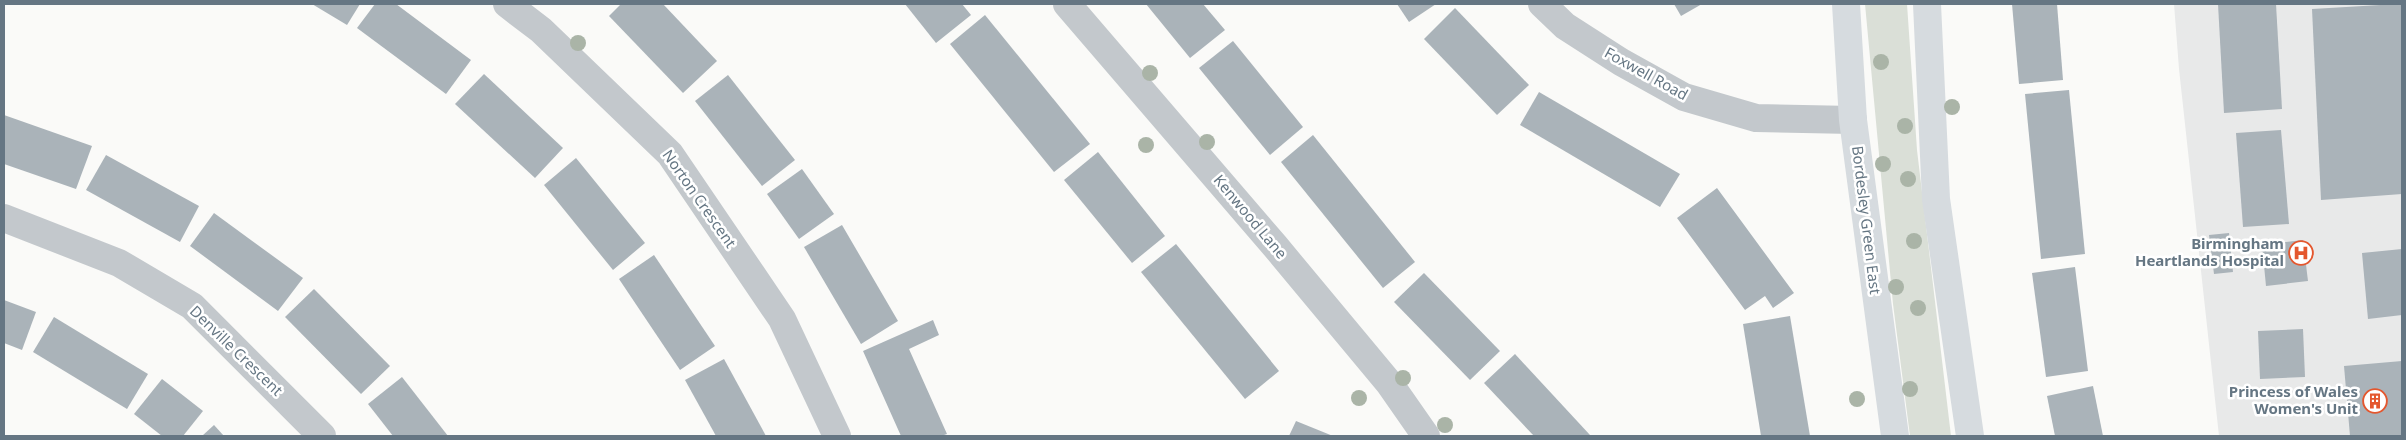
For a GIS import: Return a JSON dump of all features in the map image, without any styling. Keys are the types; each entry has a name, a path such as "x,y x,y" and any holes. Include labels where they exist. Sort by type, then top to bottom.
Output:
{"main road":[{"name":"Bordesley Green East","path":"1846,4 1853,120 1895,436"},
{"path":"1927,4 1936,199 1970,436"}],"street":[{"name":"Norton Crescent","path":"507,4 541,30 670,154 782,320 837,436"},
{"name":"Kenwood Lane","path":"1067,4 1389,383 1426,436"},
{"name":"Foxwell Road","path":"1542,4 1565,26 1621,62 1684,97 1756,118 1853,120"},
{"name":"Denville Crescent","path":"4,218 119,263 192,306 322,436"}],"shaded area":[{"path":"1865,4 1907,4 1917,150 1951,436 1910,436 1893,304"},
{"name":"Birmingham Heartlands Hospital","path":"2174,4 2402,4 2402,436 2219,436 2179,69"}],"building":[{"path":"312,4 360,4 347,25"},
{"path":"375,4 396,4 471,60 446,94 357,28"},
{"path":"621,4 663,4 717,61 683,93 609,16"},
{"path":"905,4 962,4 971,15 936,43"},
{"path":"1146,4 1203,4 1225,30 1190,58"},
{"path":"1397,4 1436,4 1409,22"},
{"path":"1674,4 1702,4 1681,16"},
{"path":"2012,4 2057,4 2063,80 2019,84"},
{"path":"2218,4 2276,4 2282,109 2224,113"},
{"path":"2402,4 2402,194 2321,200 2312,9"},
{"path":"1455,8 1529,85 1497,115 1424,39"},
{"path":"985,15 1090,144 1054,172 950,44"},
{"path":"1233,41 1303,127 1270,155 1199,68"},
{"path":"484,74 563,148 535,178 455,104"},
{"path":"728,75 795,160 762,186 695,101"},
{"path":"2069,90 2085,254 2041,259 2025,94"},
{"path":"1539,92 1680,174 1660,207 1520,125"},
{"path":"4,115 92,146 76,189 4,164"},
{"path":"2281,130 2289,224 2243,227 2236,133"},
{"path":"1313,135 1415,262 1383,288 1281,162"},
{"path":"1098,152 1165,236 1132,263 1064,180"},
{"path":"106,155 199,206 180,242 86,190"},
{"path":"576,158 645,243 613,270 544,185"},
{"path":"802,169 834,214 799,239 767,194"},
{"path":"1717,188 1794,293 1773,308 1765,296 1745,310 1677,218"},
{"path":"214,213 303,278 278,311 190,246"},
{"path":"842,225 898,321 861,344 804,247"},
{"path":"2229,233 2233,272 2214,274 2209,235"},
{"path":"2303,240 2308,281 2266,286 2262,245"},
{"path":"1176,244 1279,371 1245,399 1141,272"},
{"path":"2402,249 2402,315 2368,319 2362,253"},
{"path":"654,255 715,346 680,370 619,279"},
{"path":"2075,267 2088,371 2046,377 2032,273"},
{"path":"1424,273 1500,351 1470,380 1394,302"},
{"path":"314,289 390,366 361,394 285,317"},
{"path":"4,300 36,312 22,350 4,343"},
{"path":"1790,316 1810,436 1761,436 1743,324"},
{"path":"54,317 148,374 127,409 33,352"},
{"path":"933,320 939,335 909,349 947,434 941,436 901,436 863,351"},
{"path":"2303,329 2305,377 2260,379 2258,331"},
{"path":"1515,354 1589,436 1534,436 1484,383"},
{"path":"724,359 766,436 716,436 685,380"},
{"name":"Princess of Wales Women's Unit","path":"2402,361 2402,436 2350,436 2344,366"},
{"path":"402,377 448,436 393,436 368,404"},
{"path":"162,379 203,411 183,436 162,436 134,414"},
{"path":"2093,386 2103,436 2055,436 2047,396"},
{"path":"1296,421 1333,436 1289,436"},
{"path":"214,425 224,436 202,436"}],"place":[{"name":"Birmingham Heartlands Hospital","path":"2301,253"},
{"name":"Princess of Wales Women's Unit","path":"2375,401"}]}
